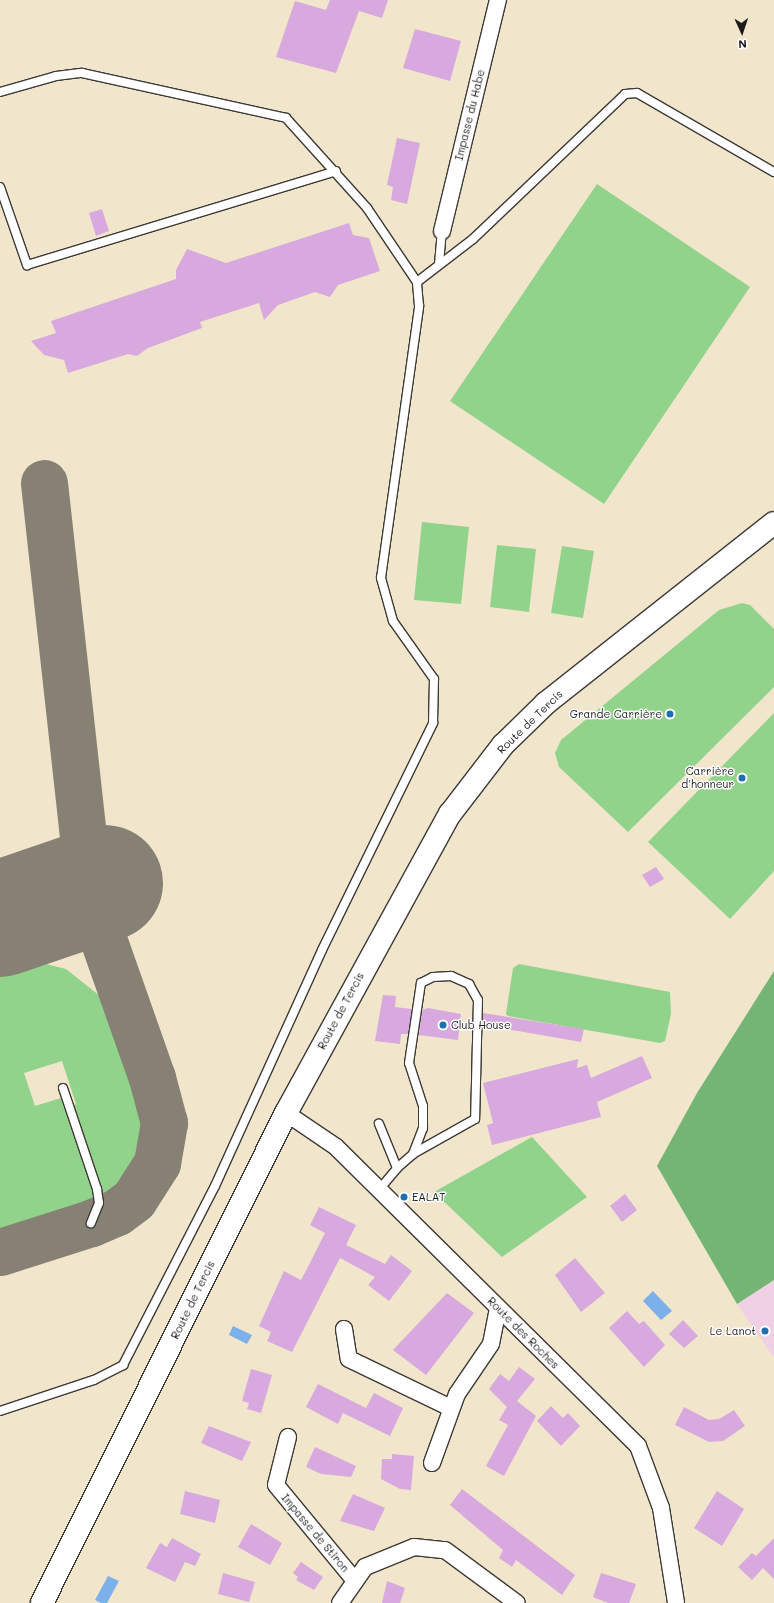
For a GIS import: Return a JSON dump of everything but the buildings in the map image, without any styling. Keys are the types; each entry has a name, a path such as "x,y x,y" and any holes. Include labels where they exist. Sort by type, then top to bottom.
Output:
{"main road":[{"name":"Route de Tercis","path":"42,1603 286,1113 450,814 503,745 551,699 774,523"}],"street":[{"name":"Impasse du Habe","path":"442,231 498,0"},
{"name":"Route des Roches","path":"286,1113 336,1147 638,1446 661,1508 676,1603"},
{"path":"432,1463 451,1408 491,1344 498,1309"},
{"path":"344,1329 349,1359 451,1408"},
{"name":"Impasse de Stiron","path":"288,1437 276,1485 355,1581"},
{"path":"340,1603 365,1568 414,1547 445,1550 517,1603"}],"lane":[{"path":"0,92 56,76 82,73 270,113 293,123 336,171 391,239 417,282 419,306 380,578 393,621 434,679 434,723 322,950 215,1186 124,1365 94,1380 0,1411"},
{"path":"417,282 473,239 625,94 636,94 774,172"},
{"path":"0,187 27,265 336,171"},
{"path":"439,264 442,231"},
{"path":"378,1190 397,1168 413,1154 475,1119 478,1000 469,984 451,976 433,977 421,983 417,1001 409,1063 423,1113 422,1128 413,1154"},
{"path":"63,1088 97,1189 99,1203 91,1223"},
{"path":"379,1124 397,1168"}],"shaded area":[{"name":"Le Lanot","path":"774,1280 774,1358 737,1304"}],"green space":[{"path":"597,184 750,287 604,504 450,401"},
{"path":"422,522 469,527 461,604 414,600"},
{"path":"497,545 536,549 529,612 490,607"},
{"path":"562,546 594,551 583,618 551,613"},
{"name":"Grande Carrière","path":"742,603 750,605 774,629 774,687 628,832 559,767 555,753 561,740 719,610"},
{"name":"Carrière d'honneur","path":"774,713 774,871 730,919 648,842"},
{"path":"46,964 66,969 100,996 147,1131 135,1170 109,1194 0,1231 0,975","holes":["62,1061 76,1104 64,1108 61,1098 35,1106 24,1073"]},
{"path":"519,964 670,992 671,1014 665,1041 660,1043 508,1016 506,1014 513,968"},
{"path":"774,971 774,1280 737,1304 657,1166 697,1093"},
{"path":"532,1137 587,1197 502,1257 434,1192"}],"water":[{"path":"653,1291 672,1311 661,1320 643,1301"},
{"path":"233,1326 252,1335 247,1344 229,1335"},
{"path":"108,1576 119,1581 107,1603 101,1603 95,1600"}],"taxiway":[{"path":"44,483 83,836"},
{"path":"0,1252 91,1223 117,1212 134,1199 157,1163 164,1123 152,1078 93,910 83,903 62,901 17,916"}],"runway":[{"path":"0,919 105,883"}],"place":[{"name":"Grande Carrière","path":"670,714"},
{"name":"Carrière d'honneur","path":"742,778"},
{"name":"Club House","path":"443,1025"},
{"name":"EALAT","path":"404,1197"},
{"name":"Le Lanot","path":"765,1331"}]}
